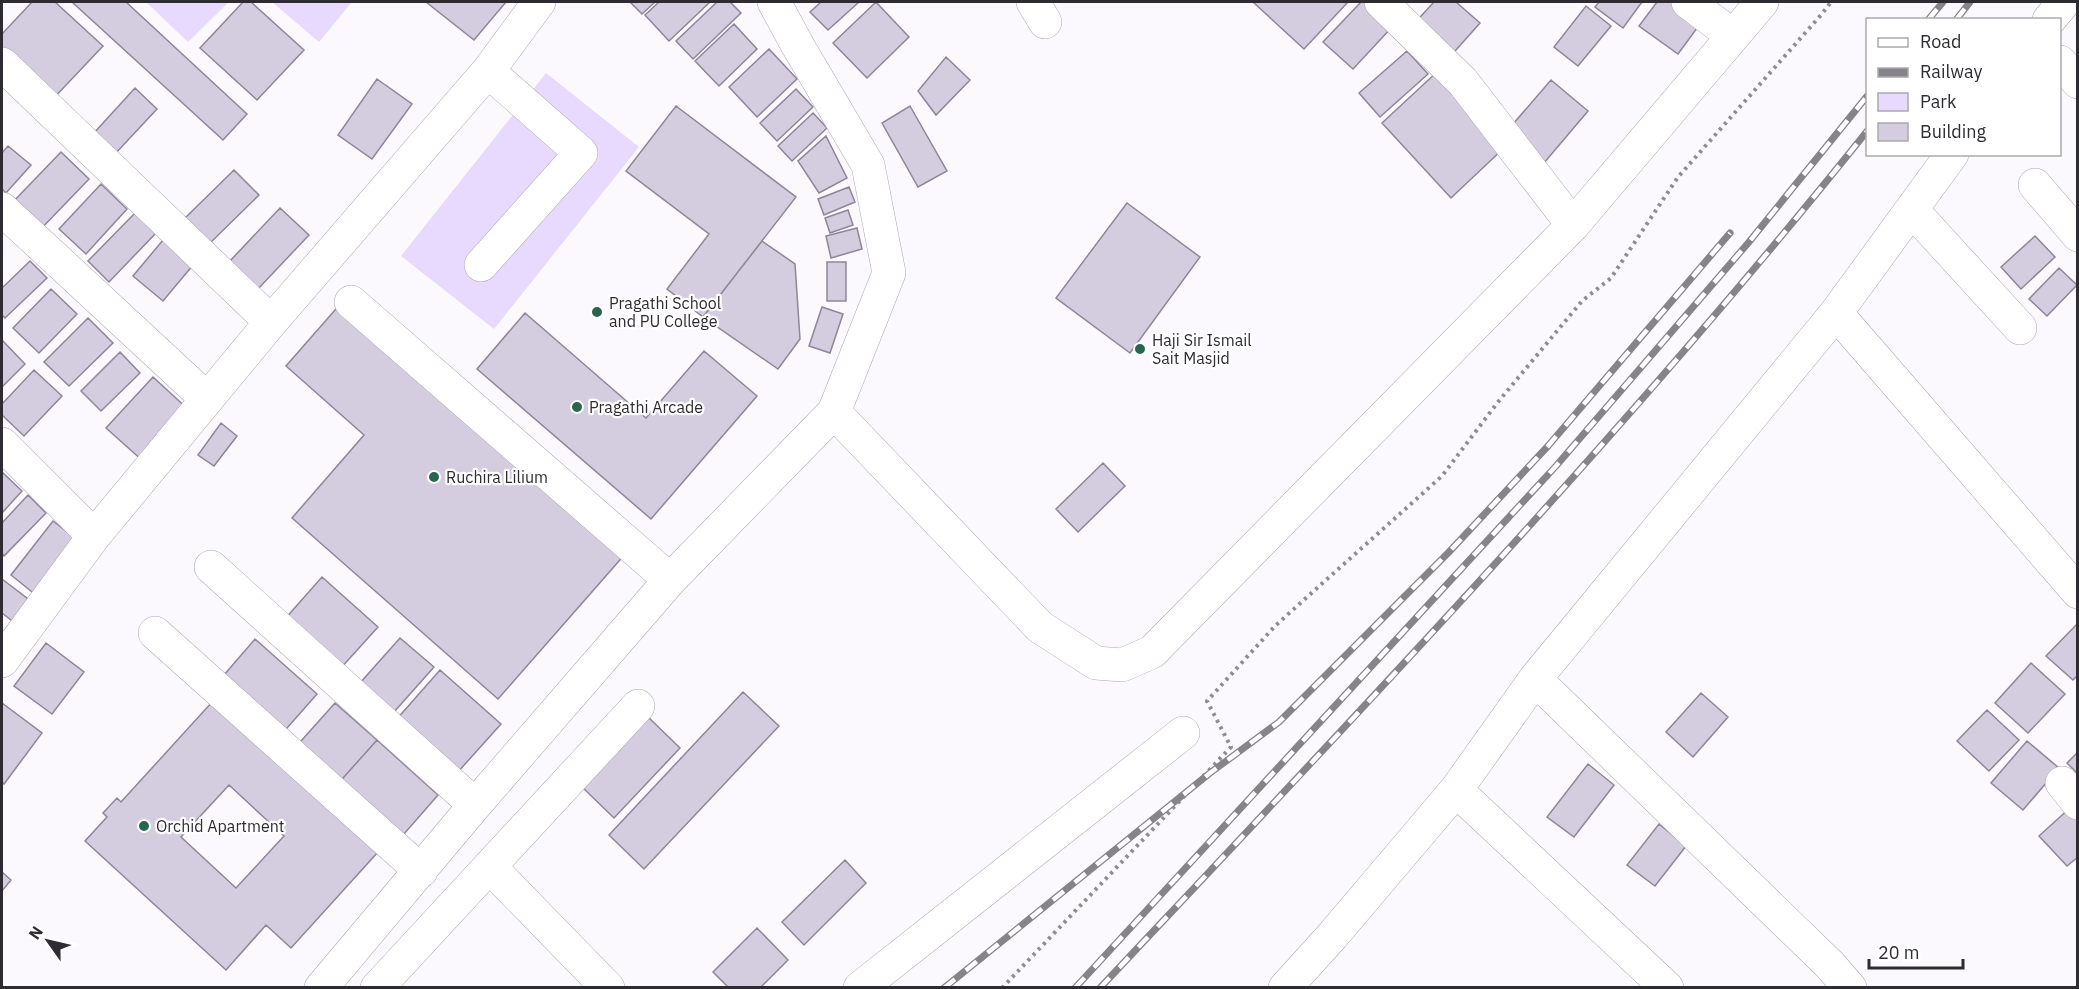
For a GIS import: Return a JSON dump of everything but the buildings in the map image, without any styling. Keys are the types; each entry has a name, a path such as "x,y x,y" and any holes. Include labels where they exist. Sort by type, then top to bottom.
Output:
{"street":[{"path":"2,662 94,536 271,322 488,70 539,2"},
{"path":"321,987 670,580 834,412 889,273 868,165 774,2"},
{"path":"1381,2 1462,82 1573,225"},
{"path":"1688,2 1733,36"},
{"path":"834,412 1040,627 1096,663 1122,665 1152,652 1573,225 1762,2"},
{"path":"2051,18 2064,2"},
{"path":"2061,63 2078,82"},
{"path":"2,64 271,322"},
{"path":"481,265 581,153 488,70"},
{"path":"1286,987 1456,790 1535,679 1836,313 1951,156"},
{"path":"2035,185 2078,235"},
{"path":"2,209 207,399"},
{"path":"1912,210 2020,328"},
{"path":"351,302 670,580"},
{"path":"1836,313 2078,592"},
{"path":"2,444 94,536"},
{"path":"211,567 475,805"},
{"path":"155,633 421,872"},
{"path":"1535,679 1850,987"},
{"path":"377,987 638,706"},
{"path":"860,987 1183,733"},
{"path":"1456,790 1667,987"},
{"path":"490,867 608,987"}],"path":[{"path":"1002,987 1231,747 1207,701 1276,625 1442,476 1498,402 1582,301 1611,278 1678,177 1831,2"}],"green space":[{"path":"146,2 229,2 188,42"},
{"path":"272,2 352,2 319,42"},
{"path":"546,73 639,147 494,329 401,256"}],"railway":[{"path":"1930,18 1943,2"},
{"path":"1958,18 1970,2"},
{"path":"1075,988 1556,466 1749,242 1866,97"},
{"path":"1100,988 1395,673 1589,459 1777,242 1866,132"},
{"path":"944,988 1210,773 1279,722 1449,552 1548,446 1730,233"}],"place":[{"name":"Pragathi School and PU College","path":"597,312"},
{"name":"Haji Sir Ismail Sait Masjid","path":"1140,349"},
{"name":"Pragathi Arcade","path":"577,407"},
{"name":"Ruchira Lilium","path":"434,477"},
{"name":"Orchid Apartment","path":"144,826"}]}
